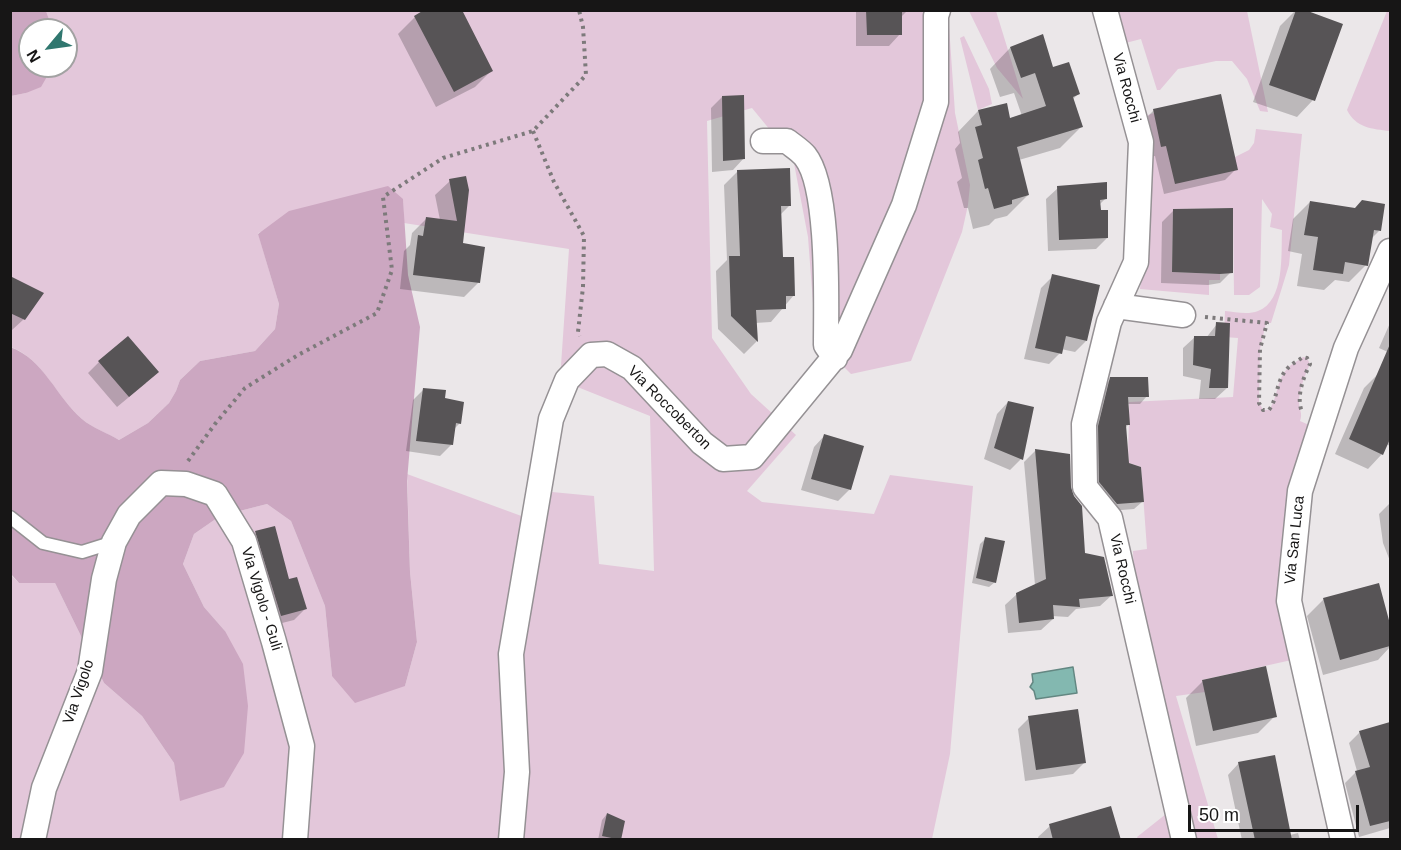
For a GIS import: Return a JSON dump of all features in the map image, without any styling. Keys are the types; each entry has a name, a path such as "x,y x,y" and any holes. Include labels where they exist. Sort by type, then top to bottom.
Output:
{"street":[{"name":"Via Roccoberton","path":"591,355 607,354 632,368 702,443 723,459 752,457 840,350 904,205 936,102 936,16 938,10"},
{"name":"Via Rocchi","path":"1105,10 1141,142 1136,262 1109,322 1084,424 1085,487 1110,518 1184,840"},
{"path":"763,141 787,141 806,157 816,183 825,236 826,345 835,358"},
{"name":"Via San Luca","path":"1343,840 1289,602 1300,490 1346,348 1390,251"},
{"path":"1116,306 1183,315"},
{"path":"511,840 517,772 511,654 551,419 567,380 591,355"},
{"path":"114,542 129,515 161,483 171,484"},
{"name":"Via Vigolo - Guli","path":"171,484 186,484 214,494 244,541 302,746 295,840"},
{"name":"Via Vigolo","path":"33,840 44,788 90,671 104,579 114,542"}],"lane":[{"path":"10,517 43,543 82,552 114,542"}],"path":[{"path":"171,484 245,388 298,354 377,313 392,270 383,198 443,158 533,131 586,75 583,27 579,10"},
{"path":"533,131 554,182 584,236 578,332 591,355"},
{"path":"1183,315 1267,323 1260,349 1260,407 1263,410 1269,410 1279,381 1287,368 1303,357 1307,358 1310,364 1301,390 1299,404 1302,415"}],"shaded area":[{"path":"10,11 46,11 49,18 18,18 18,78 46,78 41,87 11,96"},
{"path":"46,11 948,11 955,113 970,185 968,205 962,232 911,361 851,374 835,358 815,330 808,237 793,158 752,108 707,121 712,338 751,394 796,435 747,491 762,502 874,514 890,475 973,486 950,754 932,839 11,839 10,574 19,583 55,583 104,683 142,716 174,763 181,800 225,631 204,607 183,564 194,534 220,516 267,504 291,521 325,606 332,676 405,686 417,642 410,572 407,474 535,521 552,492 594,496 599,564 654,571 650,416 560,380 569,249 404,223 403,199 258,233 279,304 275,329 255,351 200,361 180,380 169,403 148,423 119,440 82,419 32,360 11,347 11,96 26,93 44,78 78,78 78,18 49,18"},
{"path":"969,11 996,11 1023,99 997,68"},
{"path":"1105,11 1247,11 1268,112 1260,111 1247,79 1232,61 1216,61 1178,69 1160,90 1157,90 1141,39 1114,46"},
{"path":"1387,11 1390,11 1390,131 1360,124 1347,110"},
{"path":"964,36 989,89 992,104 978,110 960,38"},
{"path":"1154,113 1166,146 1235,157 1249,150 1254,143 1256,129 1302,134 1289,265 1271,323 1266,323 1260,349 1259,402 1263,410 1269,410 1283,374 1303,357 1307,358 1310,364 1300,393 1300,421 1318,429 1300,491 1296,659 1202,680 1205,692 1176,696 1218,839 1138,839 1137,837 1166,814 1135,603 1133,551 1147,549 1141,467 1129,463 1129,402 1233,397 1238,338 1224,337 1225,311 1242,313 1258,311 1267,306 1273,298 1280,276 1282,230 1270,227 1272,214 1262,199 1260,287 1249,295 1234,295 1233,208 1173,209 1172,272 1220,274 1220,280 1209,280 1209,295 1140,289 1150,189 1144,125 1149,123 1148,115"},
{"path":"388,186 403,199 408,275 420,327 407,481 410,572 417,642 405,686 355,703 332,676 325,606 291,521 267,504 220,516 194,534 183,564 204,607 225,631 243,664 248,706 244,753 224,787 180,801 174,763 142,716 104,683 55,583 19,583 11,574 10,347 32,360 82,419 119,440 148,423 169,403 180,380 200,361 255,351 275,329 279,304 258,234 289,211"},
{"path":"1073,667 1077,693 1036,699 1030,687 1033,682 1032,674"}],"building":[{"path":"424,10 462,10 493,71 454,92 414,16"},
{"path":"866,10 902,10 902,35 867,35"},
{"path":"1296,10 1305,10 1343,24 1315,101 1269,85"},
{"path":"1043,34 1053,67 1069,62 1080,94 1073,97 1083,127 1017,147 1029,195 1012,200 1012,204 994,209 988,188 985,189 978,160 983,158 975,127 982,125 978,110 1007,103 1010,118 1046,106 1035,73 1021,78 1010,47"},
{"path":"1221,94 1238,170 1175,184 1166,146 1161,147 1153,109"},
{"path":"744,95 745,159 723,161 722,96"},
{"path":"790,168 791,206 781,206 783,257 794,257 795,296 786,296 786,309 756,310 758,342 731,316 729,256 740,256 737,170"},
{"path":"466,176 469,190 463,243 485,247 480,283 413,275 418,235 423,236 426,217 457,221 449,179"},
{"path":"1107,182 1107,199 1100,200 1101,210 1108,210 1108,238 1059,240 1057,186"},
{"path":"1362,200 1385,204 1381,231 1374,230 1368,266 1345,262 1343,274 1313,270 1318,237 1304,235 1310,201 1355,208"},
{"path":"1233,208 1233,273 1172,272 1173,209"},
{"path":"1052,274 1100,285 1087,341 1066,336 1062,354 1035,348"},
{"path":"10,276 44,293 25,320 10,313"},
{"path":"1216,322 1230,323 1228,388 1209,388 1211,369 1193,365 1194,336 1215,336"},
{"path":"128,336 159,372 129,397 98,361"},
{"path":"1390,344 1390,439 1383,455 1349,439"},
{"path":"1110,377 1148,377 1149,397 1128,397 1130,425 1126,425 1129,463 1141,467 1144,502 1117,504 1099,482 1098,426"},
{"path":"423,388 446,390 445,398 464,402 461,424 456,423 453,445 416,441"},
{"path":"1008,401 1034,407 1023,460 994,448"},
{"path":"824,434 864,446 851,490 811,479"},
{"path":"1035,449 1070,454 1071,487 1074,496 1082,506 1085,553 1104,557 1113,596 1079,599 1080,607 1053,605 1054,619 1019,623 1016,593 1046,579"},
{"path":"275,526 289,579 297,577 307,609 281,616 255,531"},
{"path":"985,537 1005,541 996,583 976,578"},
{"path":"1379,583 1390,624 1390,646 1340,660 1323,598"},
{"path":"1266,666 1277,717 1213,731 1202,680"},
{"path":"1078,709 1086,763 1036,770 1028,716"},
{"path":"1390,722 1390,821 1370,826 1355,771 1370,767 1359,731"},
{"path":"1275,755 1292,840 1255,840 1238,762"},
{"path":"1111,806 1121,840 1053,840 1049,824"},
{"path":"607,813 625,821 621,840 602,836"}]}
